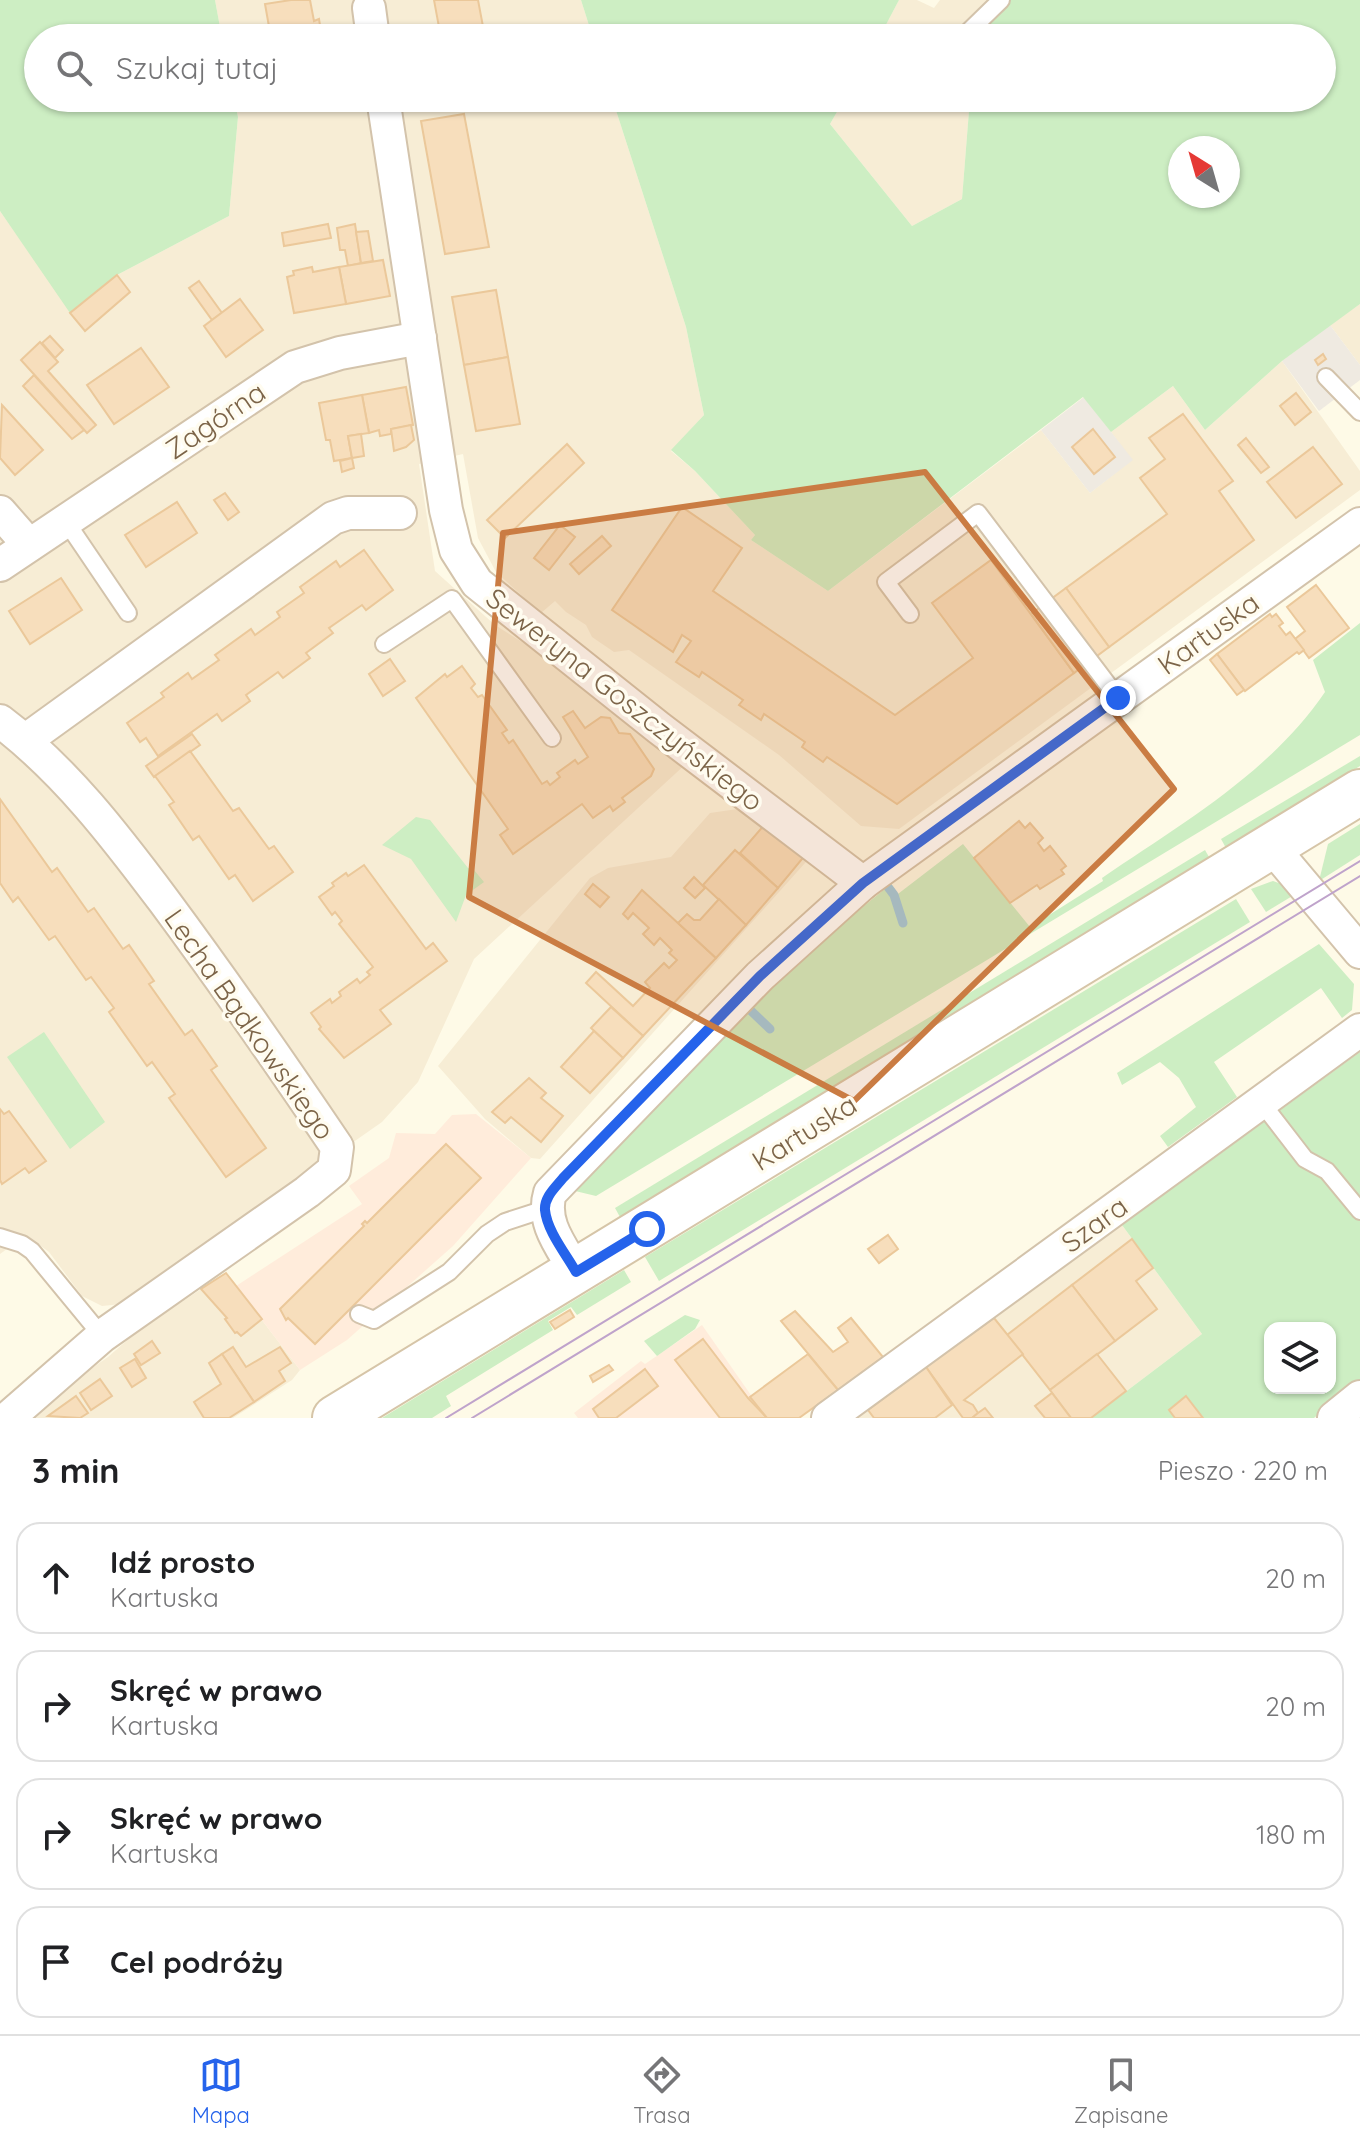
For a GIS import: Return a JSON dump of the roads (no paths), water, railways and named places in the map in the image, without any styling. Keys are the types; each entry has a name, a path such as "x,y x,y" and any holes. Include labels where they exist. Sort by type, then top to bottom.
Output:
{"main road":[{"name":"Kartuska","path":"335,1418 1360,792"}],"street":[{"name":"Seweryna Goszczyńskiego","path":"385,112 446,510 464,591 659,728 863,883"},
{"name":"Zagórna","path":"0,565 295,367 340,353 420,338"},
{"path":"0,512 29,545"},
{"path":"26,740 333,518 348,513 400,513"},
{"name":"Kartuska","path":"545,1209 550,1193 563,1178 699,1037 760,976 863,883 1360,524"},
{"name":"Lecha Bądkowskiego","path":"0,721 26,740 77,792 139,868 231,991 337,1147 334,1170 102,1336 8,1418"},
{"path":"1271,846 1360,952"},
{"name":"Szara","path":"828,1418 1360,1030"},
{"path":"545,1209 554,1234 576,1272"},
{"path":"1334,1418 1360,1397"}],"lane":[{"path":"976,24 1001,0"},
{"path":"1326,377 1360,412"},
{"path":"910,614 886,582 978,513 1118,698"},
{"path":"65,520 128,613"},
{"path":"384,644 464,591 552,738"},
{"path":"1261,1102 1305,1159 1327,1171 1360,1211"},
{"path":"359,1314 374,1320 449,1272 505,1222 545,1209"},
{"path":"0,1237 22,1244 32,1251 102,1336"}],"waterway":[{"path":"888,887 894,895 903,923"},
{"path":"747,1007 770,1029"}],"tram line":[{"path":"446,1418 1360,861"},
{"path":"472,1418 1360,876"}]}
